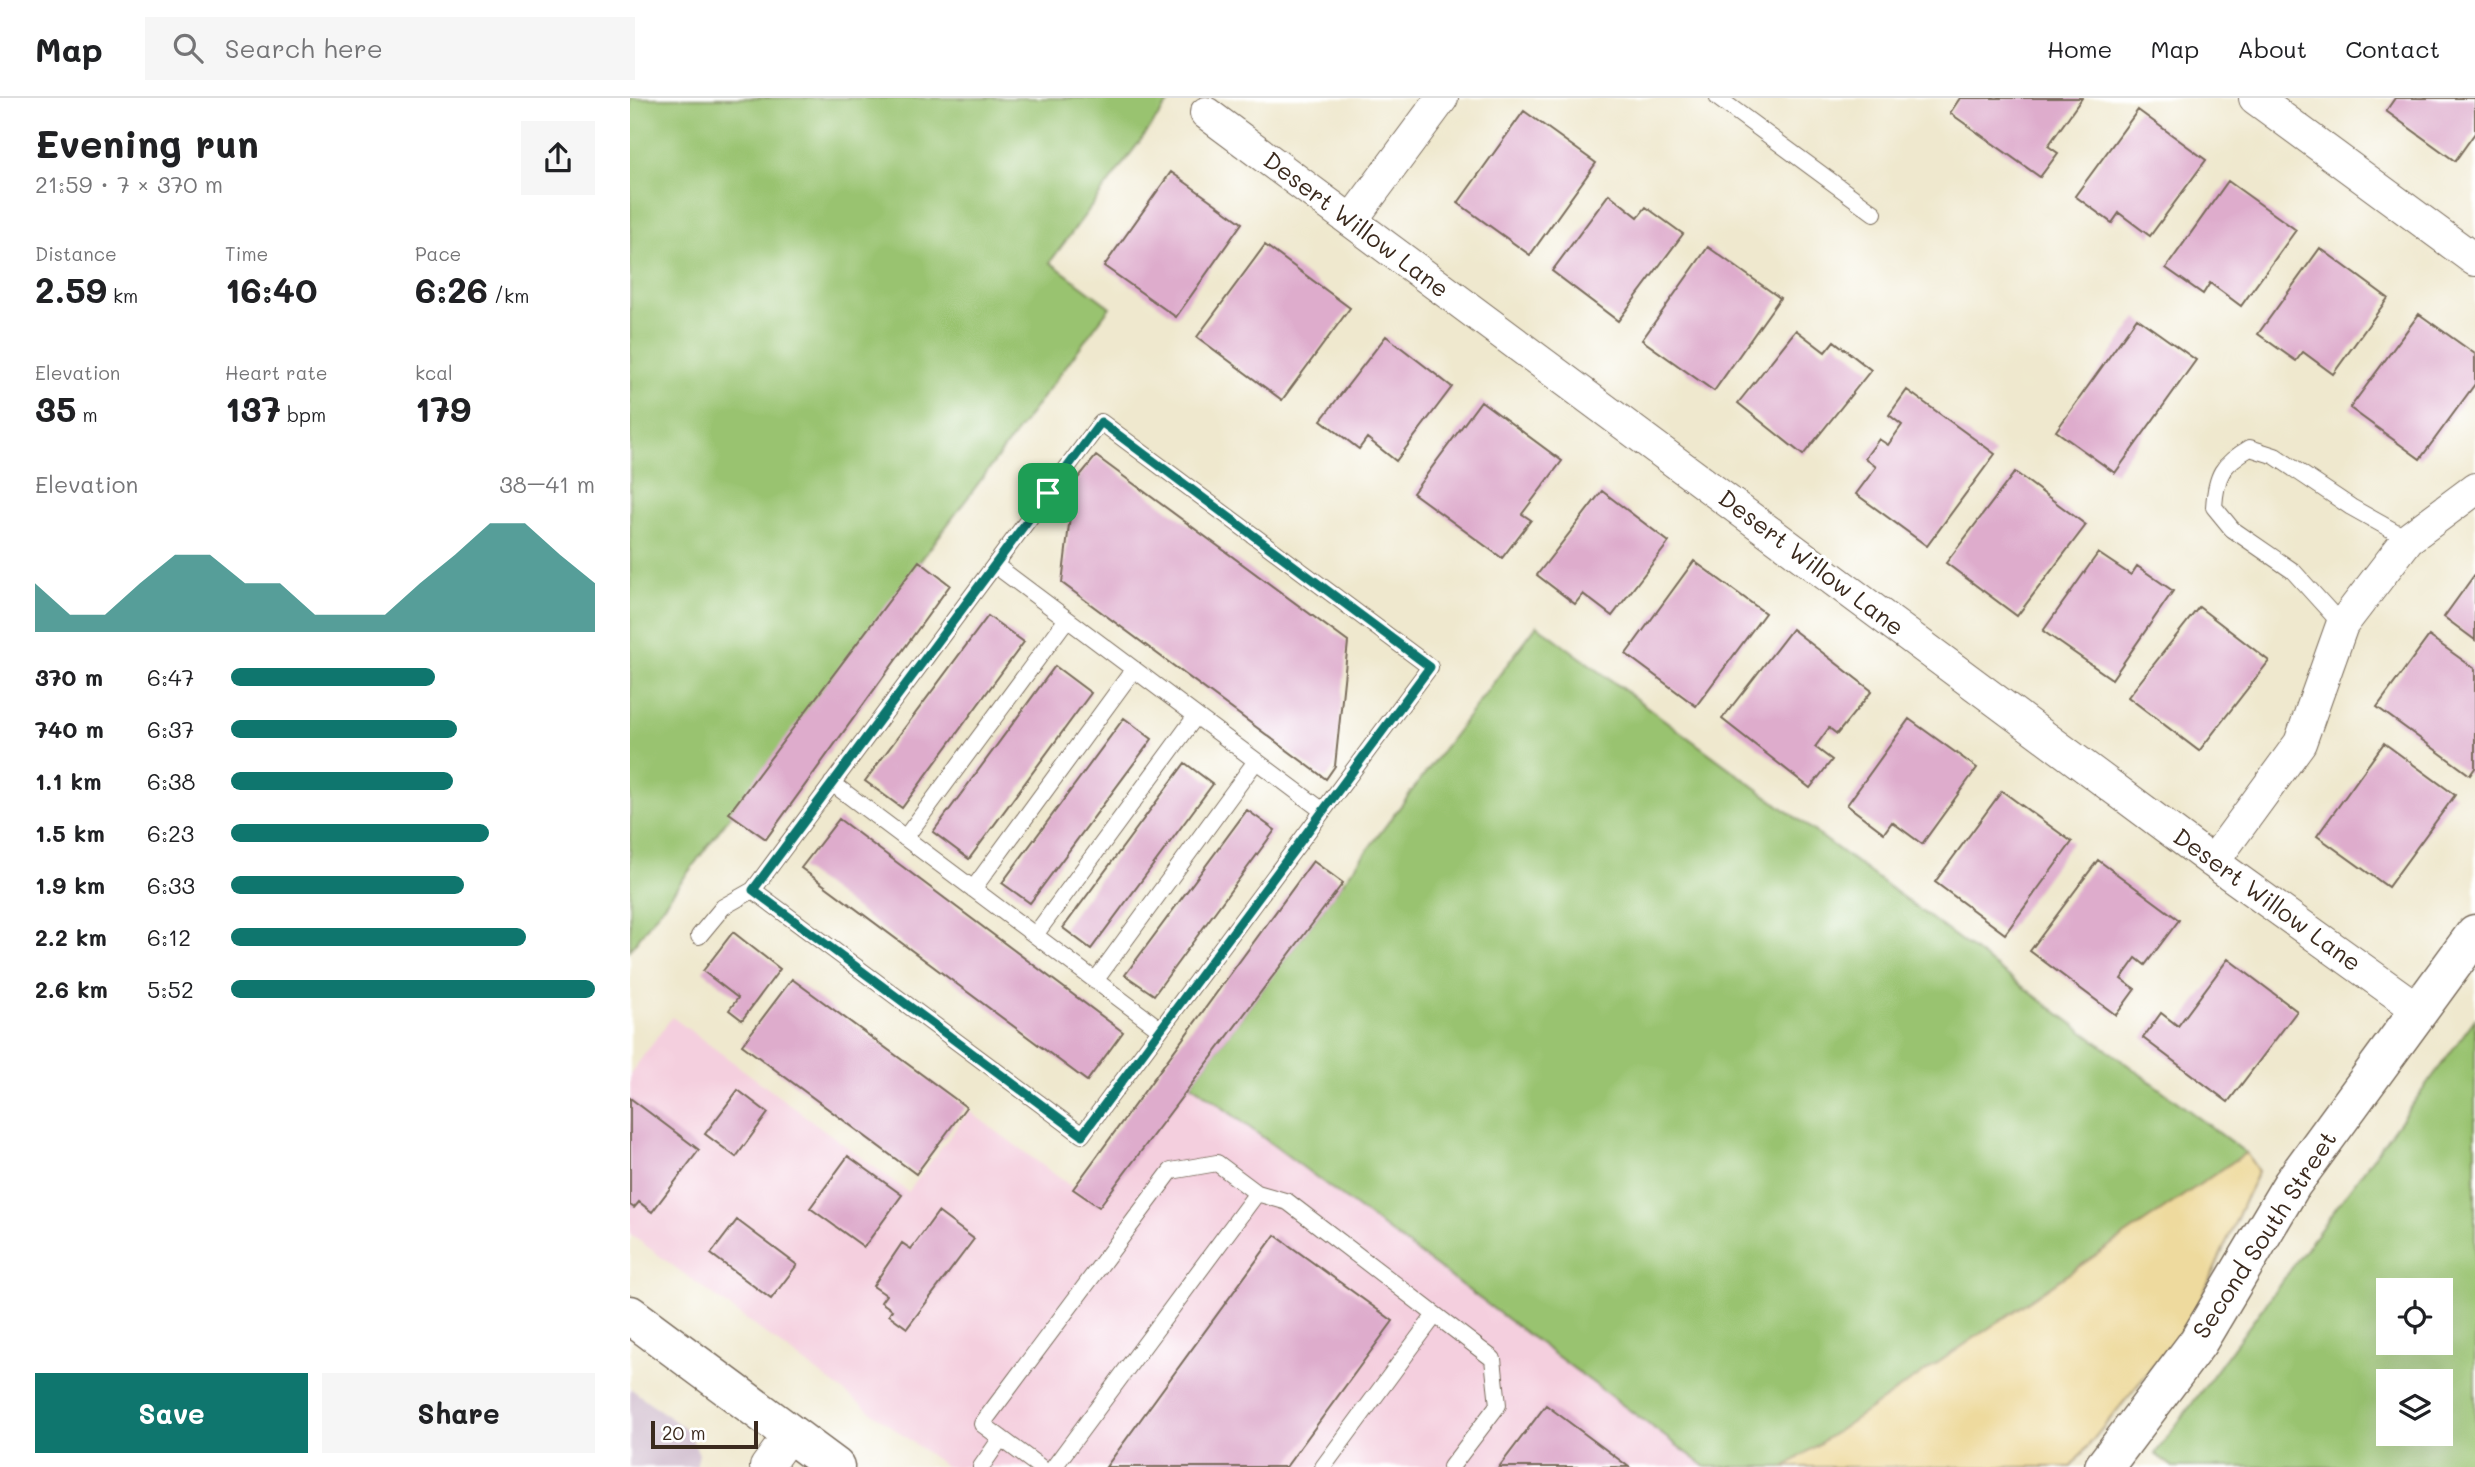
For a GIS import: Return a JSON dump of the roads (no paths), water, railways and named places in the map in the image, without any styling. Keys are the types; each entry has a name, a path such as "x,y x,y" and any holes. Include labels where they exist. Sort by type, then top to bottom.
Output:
{"street":[{"path":"1351,221 1443,98"},
{"path":"2255,98 2475,260"},
{"name":"Desert Willow Lane","path":"1206,113 2213,862 2419,1010"},
{"path":"2213,862 2300,743 2342,625 2408,538 2475,489"},
{"name":"Second South Street","path":"2104,1467 2198,1342 2292,1184 2475,934"},
{"path":"630,1315 835,1467"},
{"path":"766,1467 790,1434"}],"lane":[{"path":"1718,98 1874,213"},
{"path":"699,936 723,907 753,890 1101,422 1430,667 1082,1135 753,890"},
{"path":"2342,625 2293,571 2232,529 2214,507 2216,484 2231,459 2250,448 2275,456 2351,507 2408,538"},
{"path":"995,565 1323,811"},
{"path":"905,838 1067,619"},
{"path":"973,889 1134,669"},
{"path":"1035,935 1196,716"},
{"path":"1095,981 1256,761"},
{"path":"832,783 1160,1030"},
{"path":"1040,1467 982,1424 1171,1171 1217,1163 1257,1193 1289,1202 1493,1359 1498,1405 1451,1467"},
{"path":"1054,1467 1257,1193"},
{"path":"1323,1467 1435,1315"},
{"path":"981,1467 1001,1438"}]}
